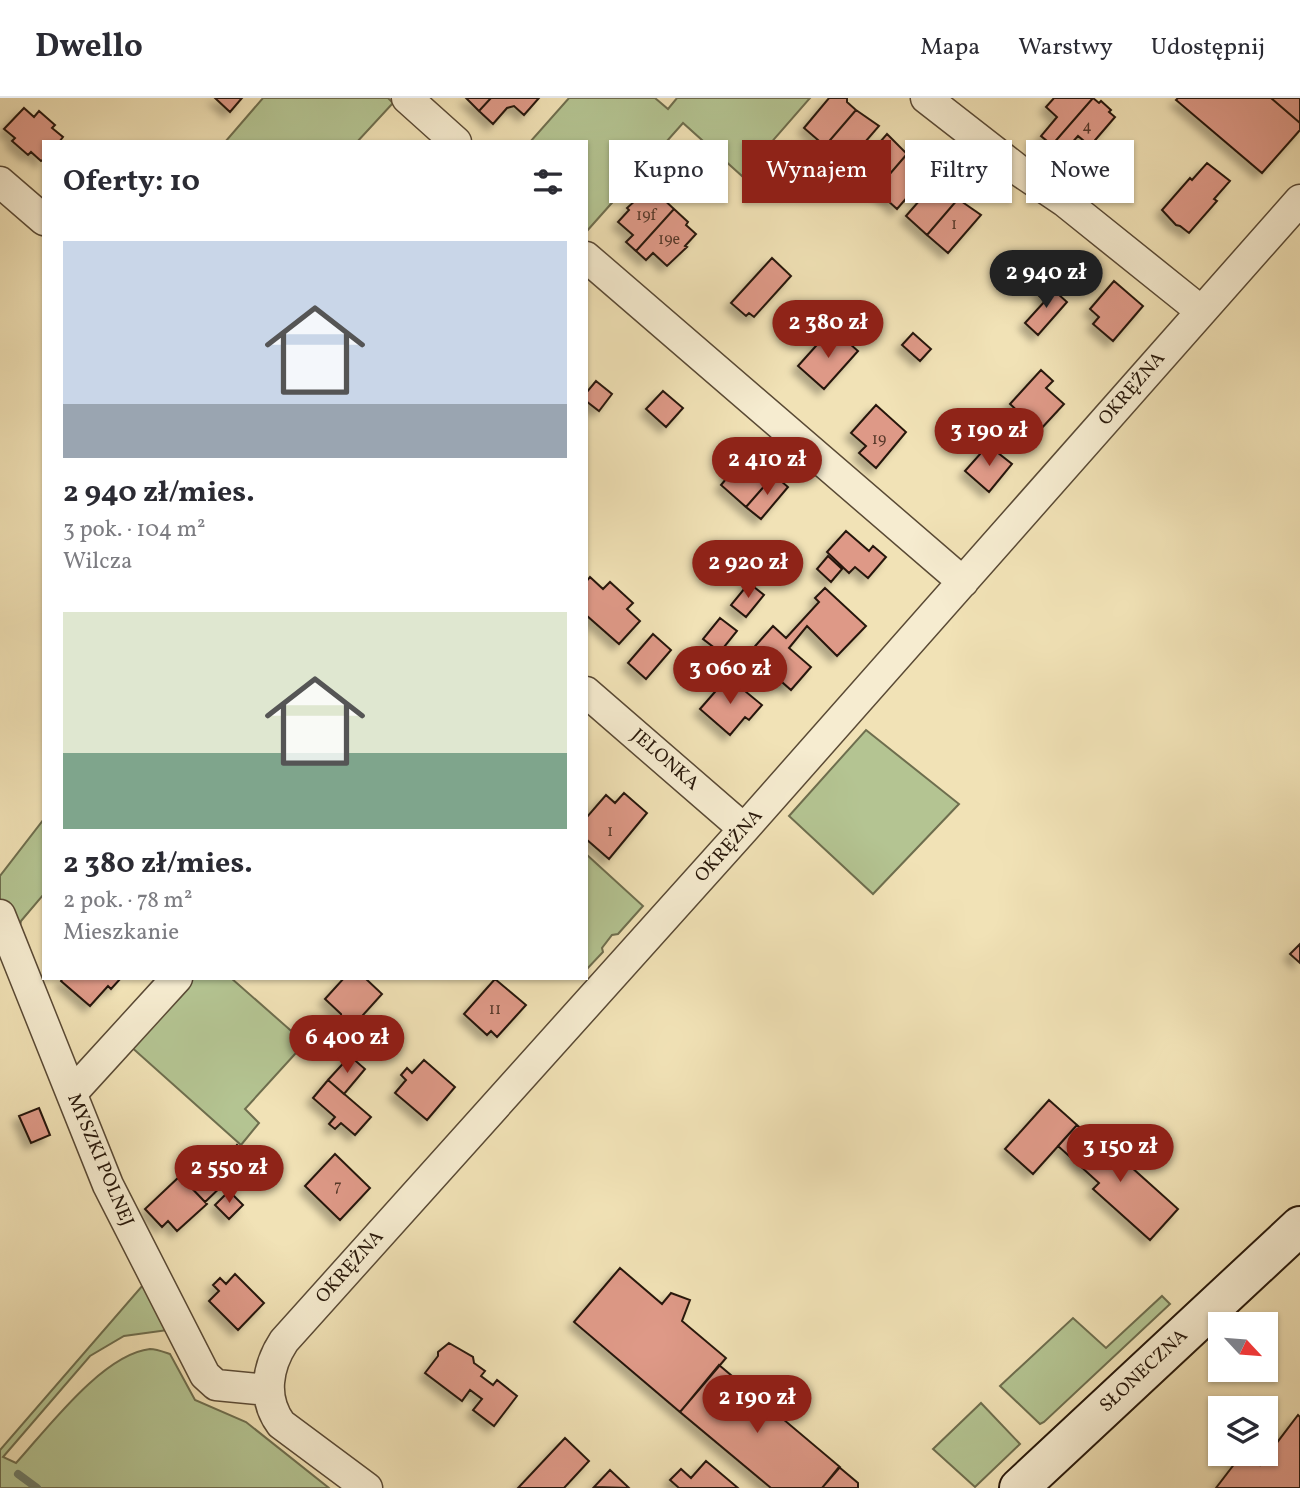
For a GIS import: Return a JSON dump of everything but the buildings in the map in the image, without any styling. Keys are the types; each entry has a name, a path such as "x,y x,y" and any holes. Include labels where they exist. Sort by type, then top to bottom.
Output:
{"main road":[{"name":"SŁONECZNA","path":"1019,1488 1300,1226"}],"street":[{"path":"407,98 454,140"},
{"path":"926,98 1010,164 1064,201 1201,311"},
{"path":"0,182 42,218"},
{"name":"OKRĘŻNA","path":"268,1390 274,1356 284,1341 744,829 1300,200"},
{"path":"588,259 963,582"},
{"name":"JELONKA","path":"588,694 744,829"},
{"name":"MYSZKI POLNEJ","path":"0,915 108,1185 190,1341 205,1375 216,1385 268,1390"},
{"path":"72,1093 175,980"},
{"path":"268,1390 270,1405 281,1424 367,1488"}],"green space":[{"path":"263,98 388,98 393,103 359,140 227,140"},
{"path":"569,98 655,98 668,109 677,98 810,98 773,140 742,140 742,176 728,163 728,140 702,140 683,123 668,140 609,140 609,203 612,203 588,230 588,140 532,140"},
{"path":"866,730 959,804 873,894 789,816"},
{"path":"42,822 42,896 21,921 17,940 0,899 0,876"},
{"path":"588,856 643,906 618,934 612,935 602,948 603,952 588,968"},
{"path":"186,980 233,980 305,1043 245,1109 259,1123 241,1145 129,1045"},
{"path":"143,1285 168,1330 124,1336 90,1356 3,1457 16,1463 95,1378 132,1354 152,1349 170,1354 195,1400 246,1422 329,1488 0,1488 0,1450"},
{"path":"1162,1296 1170,1304 1044,1422 1040,1424 1000,1386 1073,1318 1106,1348"},
{"path":"981,1403 1020,1444 975,1487 933,1449"}],"waterway":[{"path":"18,1474 37,1488"}]}
